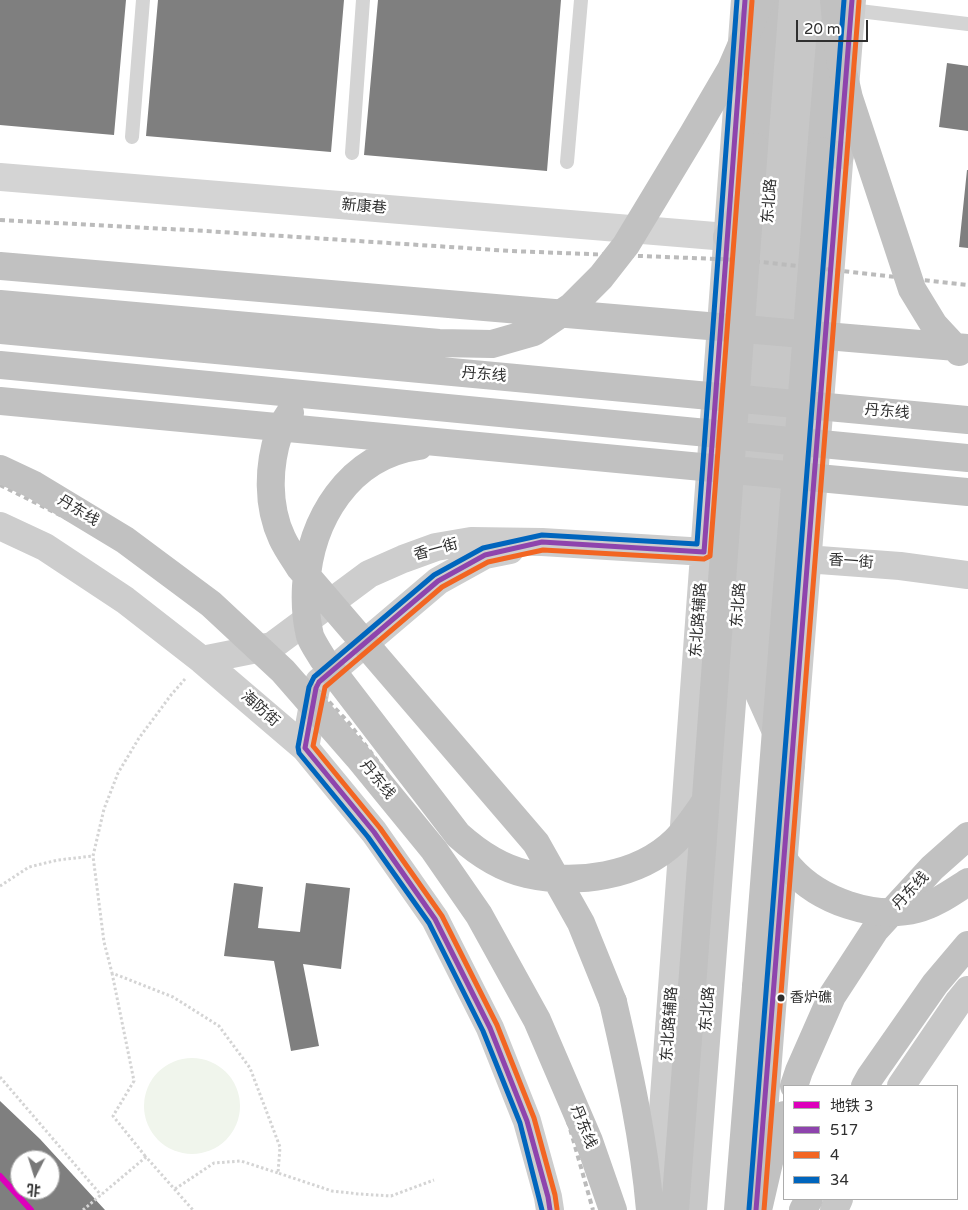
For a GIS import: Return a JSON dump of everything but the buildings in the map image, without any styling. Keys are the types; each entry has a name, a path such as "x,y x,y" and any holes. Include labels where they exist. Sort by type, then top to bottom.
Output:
{"highway":[{"path":"0,304 439,344 492,344 534,332 572,306 601,277 626,245 731,68 761,0"},
{"name":"东北路","path":"675,1210 765,0"},
{"path":"844,6 839,54 849,98 912,289 934,325 960,354 968,359"},
{"path":"738,1210 770,808 844,6"},
{"path":"0,266 968,348"},
{"name":"丹东线","path":"0,330 968,420"},
{"path":"0,365 968,458"},
{"path":"384,366 347,373 324,383 305,396 291,410 279,432 273,457 271,487 273,513 282,539 300,568 536,843 581,923 613,1002 634,1097 648,1183 650,1210"},
{"path":"0,401 968,492"},
{"path":"445,443 412,447 383,456 359,472 339,493 323,517 313,543 307,573 305,607 311,636 323,660 458,835 480,854 505,866 527,874 561,878 592,877 624,870 652,858 674,842 705,802"},
{"name":"丹东线","path":"0,469 34,485 125,540 211,604 283,671 358,757 434,850 484,924 537,1020 589,1140 613,1210"},
{"path":"770,808 776,842 789,867 809,886 833,900 859,908 886,912 917,909 944,898 968,882"},
{"name":"丹东线","path":"794,1085 832,996 875,930 932,868 968,836"},
{"path":"866,1085 934,984 968,945"},
{"path":"757,1210 770,1158 783,1118"}],"main road":[{"name":"东北路","path":"693,1210 786,0"},
{"path":"757,1210 791,765 760,696 815,7"},
{"path":"727,237 774,151"},
{"path":"802,152 840,155"},
{"path":"902,1085 968,990"}],"street":[{"name":"东北路辅路","path":"656,1210 745,0"},
{"path":"791,765 840,155 844,6"},
{"name":"新康巷","path":"0,177 727,237"},
{"name":"海防街","path":"0,526 46,547 124,600 202,660 305,748 374,832 435,919 490,1028 527,1121 550,1210"},
{"name":"香一街","path":"202,660 272,646 369,574 428,550 471,541 542,542 743,554 900,566 968,575"},
{"name":"香一街","path":"305,748 316,688 319,682 438,581 485,555 542,542"}],"lane":[{"path":"132,137 143,0"},
{"path":"352,153 363,0"},
{"path":"568,162 581,0"},
{"path":"844,6 968,24"}],"path":[{"path":"194,1210 146,1158 113,1116 134,1081 104,942 93,856 104,809 118,773 139,738 171,695 202,660"},
{"path":"0,886 29,867 58,860 93,856"},
{"path":"112,973 174,997 219,1026 250,1068 280,1147 278,1173"},
{"path":"0,1077 102,1195"},
{"path":"83,1210 146,1158"},
{"path":"175,1189 214,1163 242,1161 332,1191 359,1194 391,1196 434,1180"}],"shaded area":[{"path":"192,1058 210,1062 226,1072 236,1088 240,1106 236,1124 226,1140 210,1150 192,1154 174,1150 158,1140 148,1124 144,1106 148,1088 158,1072 174,1062"}],"railway":[{"path":"0,220 511,251 743,260 968,285"},
{"path":"0,485 94,532 144,562 289,664 316,688 349,723 431,833 476,905 512,976 543,1050 569,1125 593,1210"}],"metro line":[{"name":"3","path":"0,1176 31,1210"}],"transit line":[{"name":"34","path":"542,1210 520,1123 483,1031 429,923 368,837 299,753 298,747 309,687 314,677 434,575 483,548 542,535 697,544 737,0"},
{"name":"517","path":"550,1210 527,1121 490,1028 435,919 374,832 305,748 316,688 319,682 438,581 485,555 542,542 704,552 745,0"},
{"name":"34","path":"749,1209 844,0"},
{"name":"517","path":"756,1210 852,0"},
{"name":"4","path":"557,1209 534,1118 497,1025 442,916 380,828 313,746 325,687 442,587 488,562 543,550 704,559 710,556 752,1"},
{"name":"4","path":"764,1210 859,1"}],"place":[{"name":"香炉礁","path":"781,998"}]}
